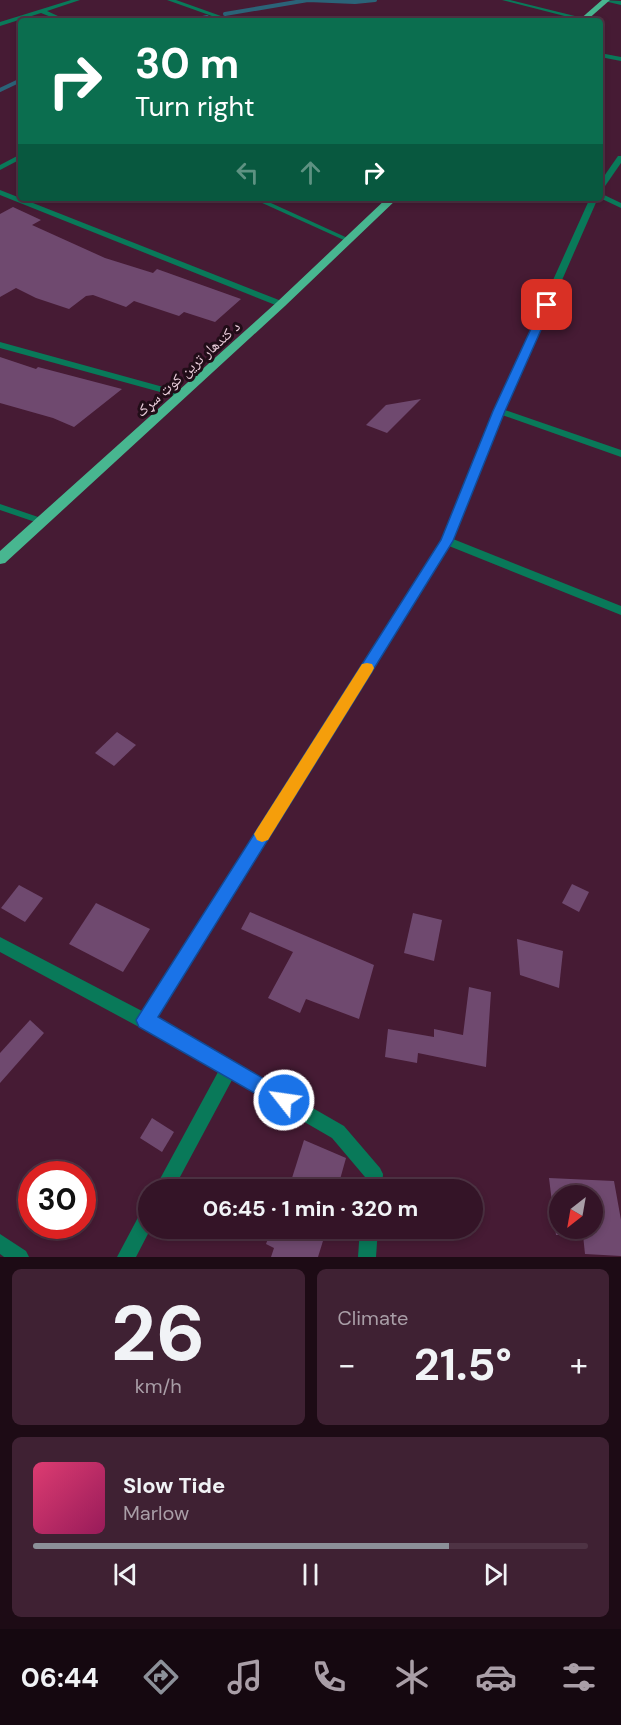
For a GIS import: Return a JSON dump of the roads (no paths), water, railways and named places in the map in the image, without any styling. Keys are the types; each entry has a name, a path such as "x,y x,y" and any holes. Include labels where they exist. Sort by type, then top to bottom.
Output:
{"main road":[{"path":"585,18 606,0"},
{"name":"د کندهار ترين کوټ سړک","path":"0,559 182,395 390,201"}],"street":[{"path":"19,18 77,0"},
{"path":"170,0 223,18"},
{"path":"606,0 621,3"},
{"path":"41,11 58,18"},
{"path":"0,24 18,18"},
{"path":"603,56 621,59"},
{"path":"603,183 621,158"},
{"path":"0,192 18,199"},
{"path":"603,197 621,206"},
{"path":"23,201 281,304"},
{"path":"145,1020 447,541 499,411 593,201"},
{"path":"0,345 182,395"},
{"path":"499,411 621,454"},
{"path":"447,541 621,611"},
{"path":"0,944 145,1020 338,1132 374,1174 374,1179"},
{"path":"169,1179 229,1069"},
{"path":"126,1257 138,1235"},
{"path":"367,1257 368,1239"},
{"path":"0,1243 20,1257"}],"lane":[{"path":"504,0 575,18"},
{"path":"0,168 18,158"},
{"path":"261,201 348,240"},
{"path":"0,507 41,521"}],"waterway":[{"path":"225,14 308,0 355,2 375,0"},
{"path":"203,18 207,17"},
{"path":"0,90 18,81"}]}
